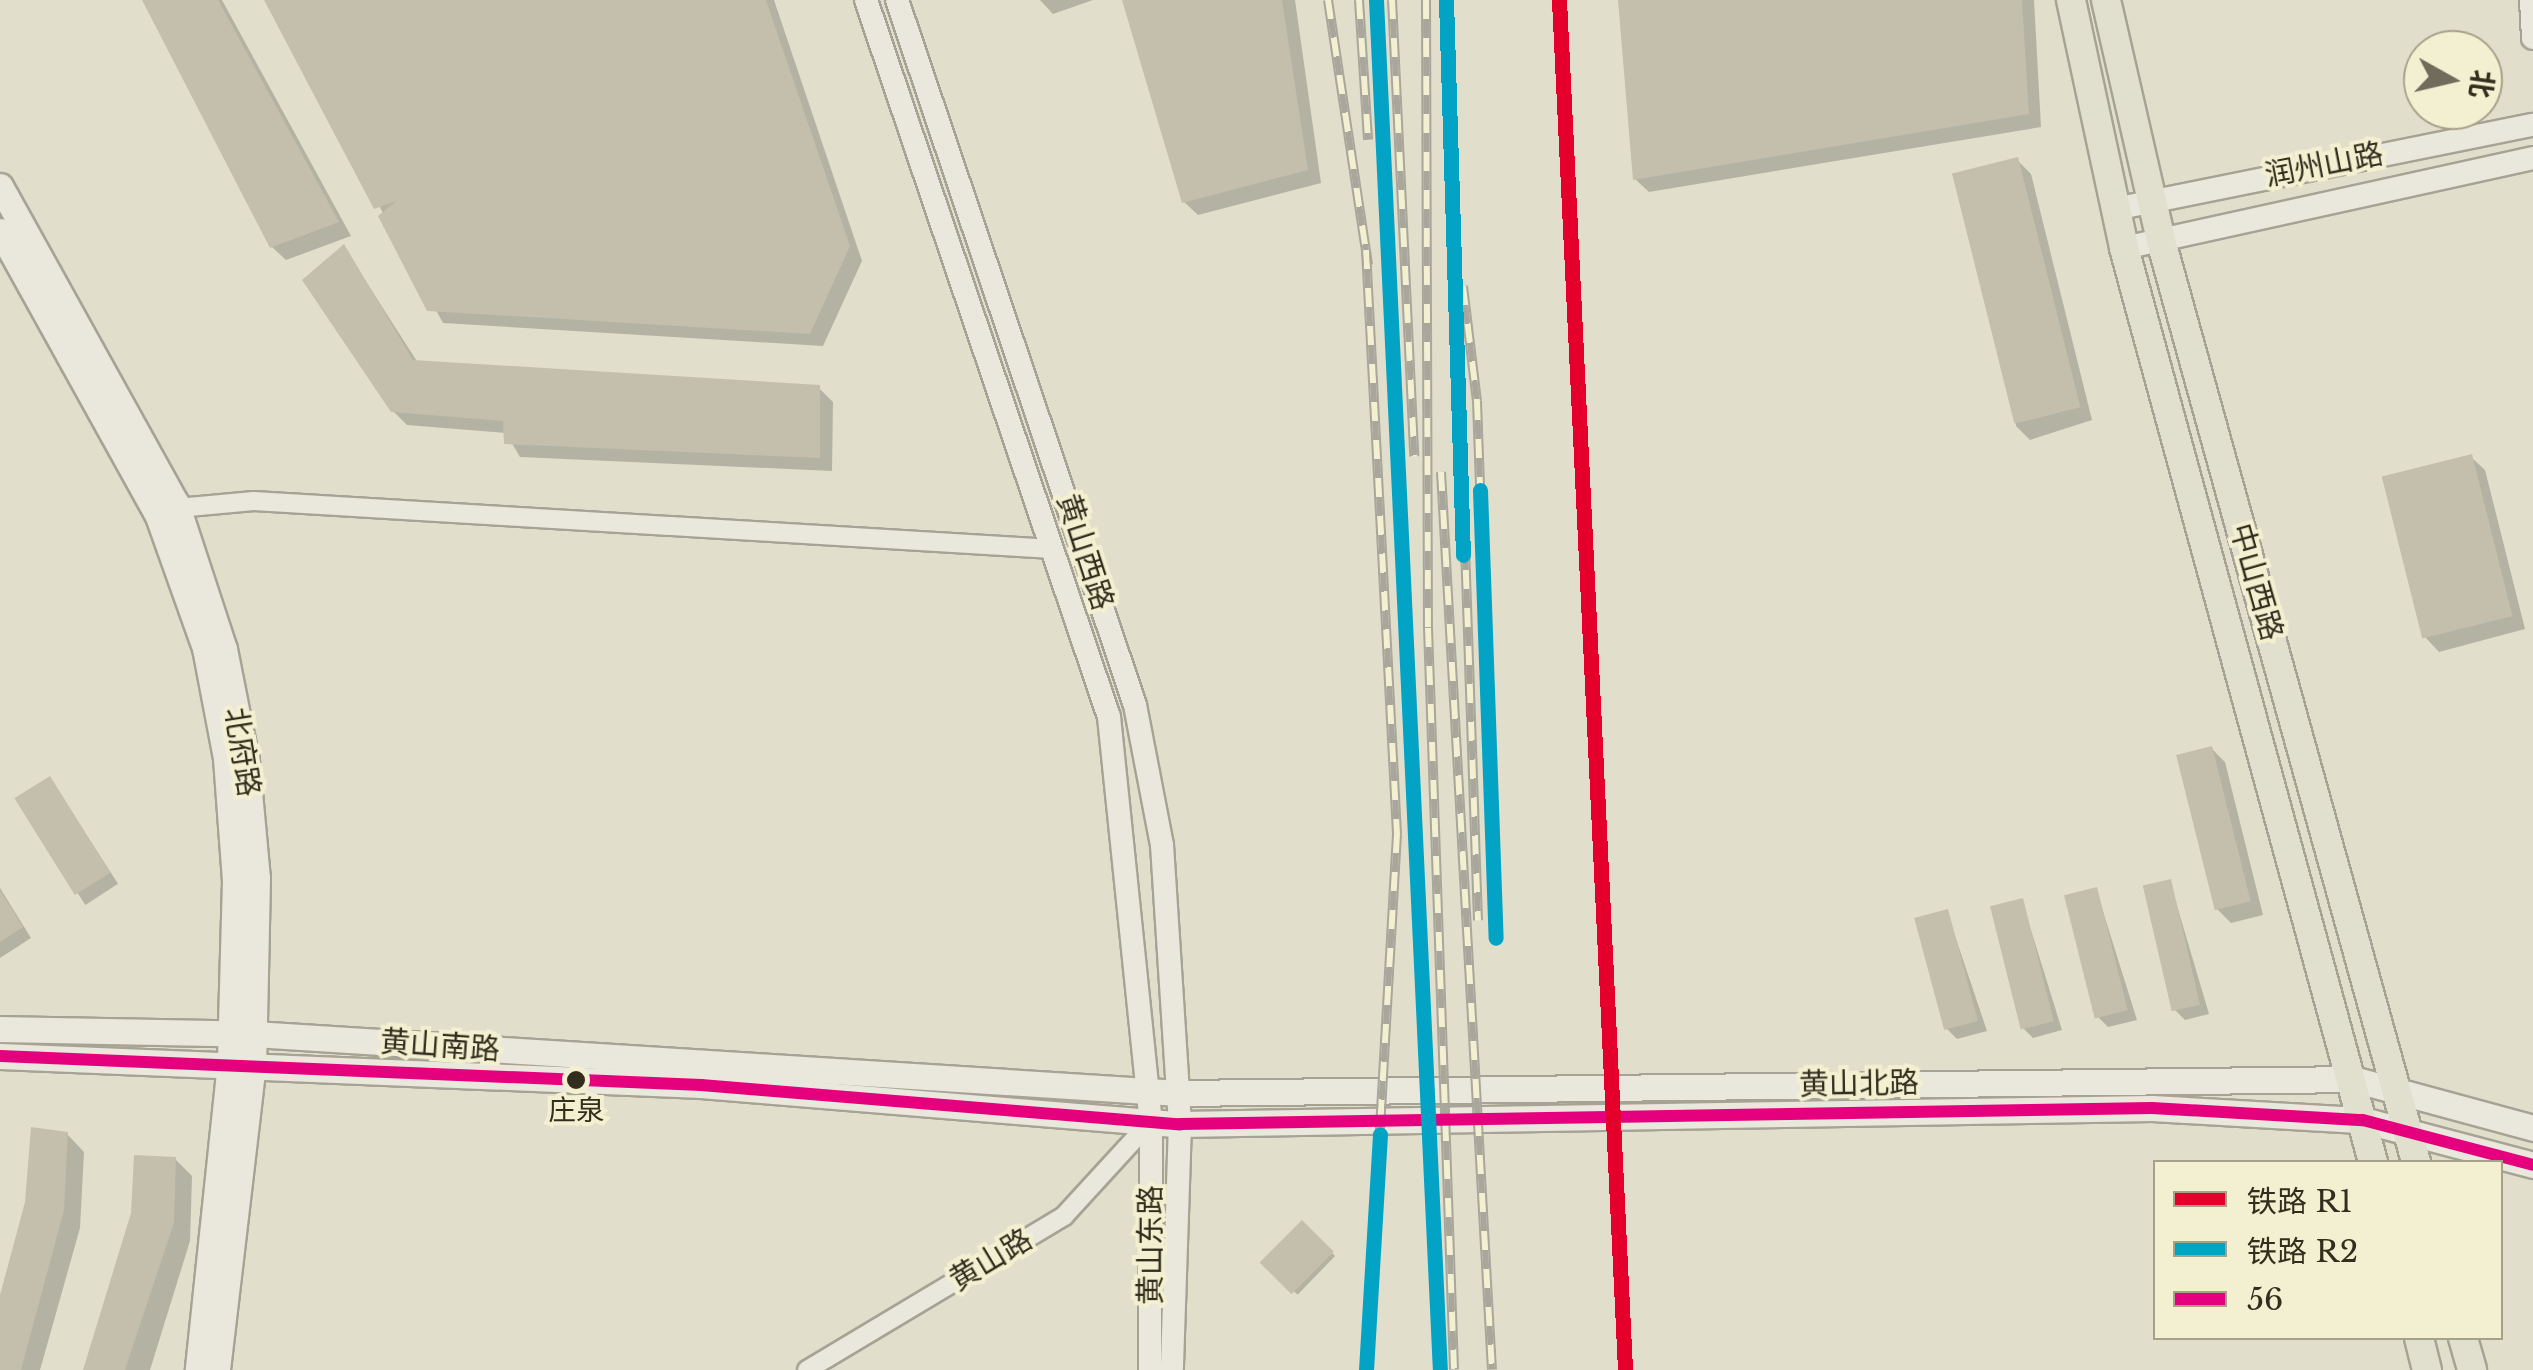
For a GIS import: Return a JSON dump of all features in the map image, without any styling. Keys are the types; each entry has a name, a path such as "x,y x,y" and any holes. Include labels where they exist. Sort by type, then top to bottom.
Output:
{"main road":[{"name":"中山西路","path":"2071,0 2124,248 2373,1160"},
{"name":"中山西路","path":"2106,0 2161,241 2415,1160"},
{"name":"北府路","path":"0,186 167,510 205,648 226,758 242,1063 216,1370"},
{"name":"北府路","path":"0,231 167,510"},
{"name":"黄山南路","path":"0,1029 242,1034 1178,1094"},
{"name":"黄山南路","path":"0,1056 242,1063 1180,1124"},
{"name":"北府路","path":"198,1370 242,1063"},
{"name":"黄山北路","path":"1178,1094 2353,1079 2396,1086 2533,1128"},
{"name":"黄山北路","path":"1180,1124 2152,1108 2362,1120 2533,1165"},
{"path":"2419,1340 2427,1370"},
{"path":"2464,1340 2472,1370"}],"street":[{"name":"黄山西路","path":"866,0 1109,717 1152,1121"},
{"name":"黄山西路","path":"897,0 1135,705 1162,844 1180,1124"},
{"path":"2531,0 2533,38"},
{"name":"润州山路","path":"2115,208 2533,125"},
{"name":"润州山路","path":"2124,248 2533,158"},
{"path":"167,510 1053,549"},
{"name":"黄山路","path":"807,1370 1064,1216 1152,1121"},
{"name":"黄山东路","path":"1150,1370 1152,1121"},
{"name":"黄山东路","path":"1172,1370 1180,1124"}],"building":[{"path":"142,0 218,0 339,222 270,248"},
{"path":"264,0 766,0 850,246 810,334 427,311 378,216 396,201 374,209"},
{"path":"1122,0 1282,0 1308,170 1182,203"},
{"path":"1618,0 2022,0 2029,114 1633,180"},
{"path":"2018,157 2080,407 2014,424 1952,173"},
{"path":"344,244 413,360 820,385 820,458 504,444 503,421 391,412 302,280"},
{"path":"2472,454 2512,616 2422,639 2382,476"},
{"path":"2212,746 2251,901 2215,910 2176,755"},
{"path":"50,776 110,873 75,895 14,798"},
{"path":"2171,879 2200,1005 2172,1011 2143,886"},
{"path":"2097,887 2128,1010 2095,1018 2064,895"},
{"path":"0,890 23,927 0,942"},
{"path":"2023,898 2054,1021 2021,1029 1990,906"},
{"path":"1948,909 1978,1021 1944,1030 1914,918"},
{"path":"31,1127 68,1132 64,1210 21,1370 0,1370 0,1295 25,1202"},
{"path":"134,1155 176,1157 174,1223 125,1370 83,1370 131,1213"},
{"path":"1302,1220 1334,1252 1291,1294 1260,1262"}],"railway":[{"path":"1328,0 1368,265"},
{"path":"1359,0 1368,140"},
{"path":"1376,0 1440,1370"},
{"path":"1392,0 1414,456"},
{"path":"1426,0 1428,628 1454,1370"},
{"path":"1446,0 1478,920"},
{"path":"1559,0 1625,1370"},
{"path":"1366,250 1397,834 1366,1370"},
{"path":"1463,286 1477,401 1496,938"},
{"path":"1441,472 1492,1370"}],"rail line":[{"name":"R2","path":"1376,0 1440,1370"},
{"name":"R2","path":"1446,0 1463,555"},
{"name":"R1","path":"1559,0 1625,1370"},
{"name":"R2","path":"1480,490 1496,938"},
{"name":"R2","path":"1366,1370 1380,1134"}],"transit line":[{"name":"56","path":"0,1056 701,1085 1180,1124 2152,1108 2363,1120 2533,1165"}],"place":[{"name":"庄泉","path":"576,1080"}]}
